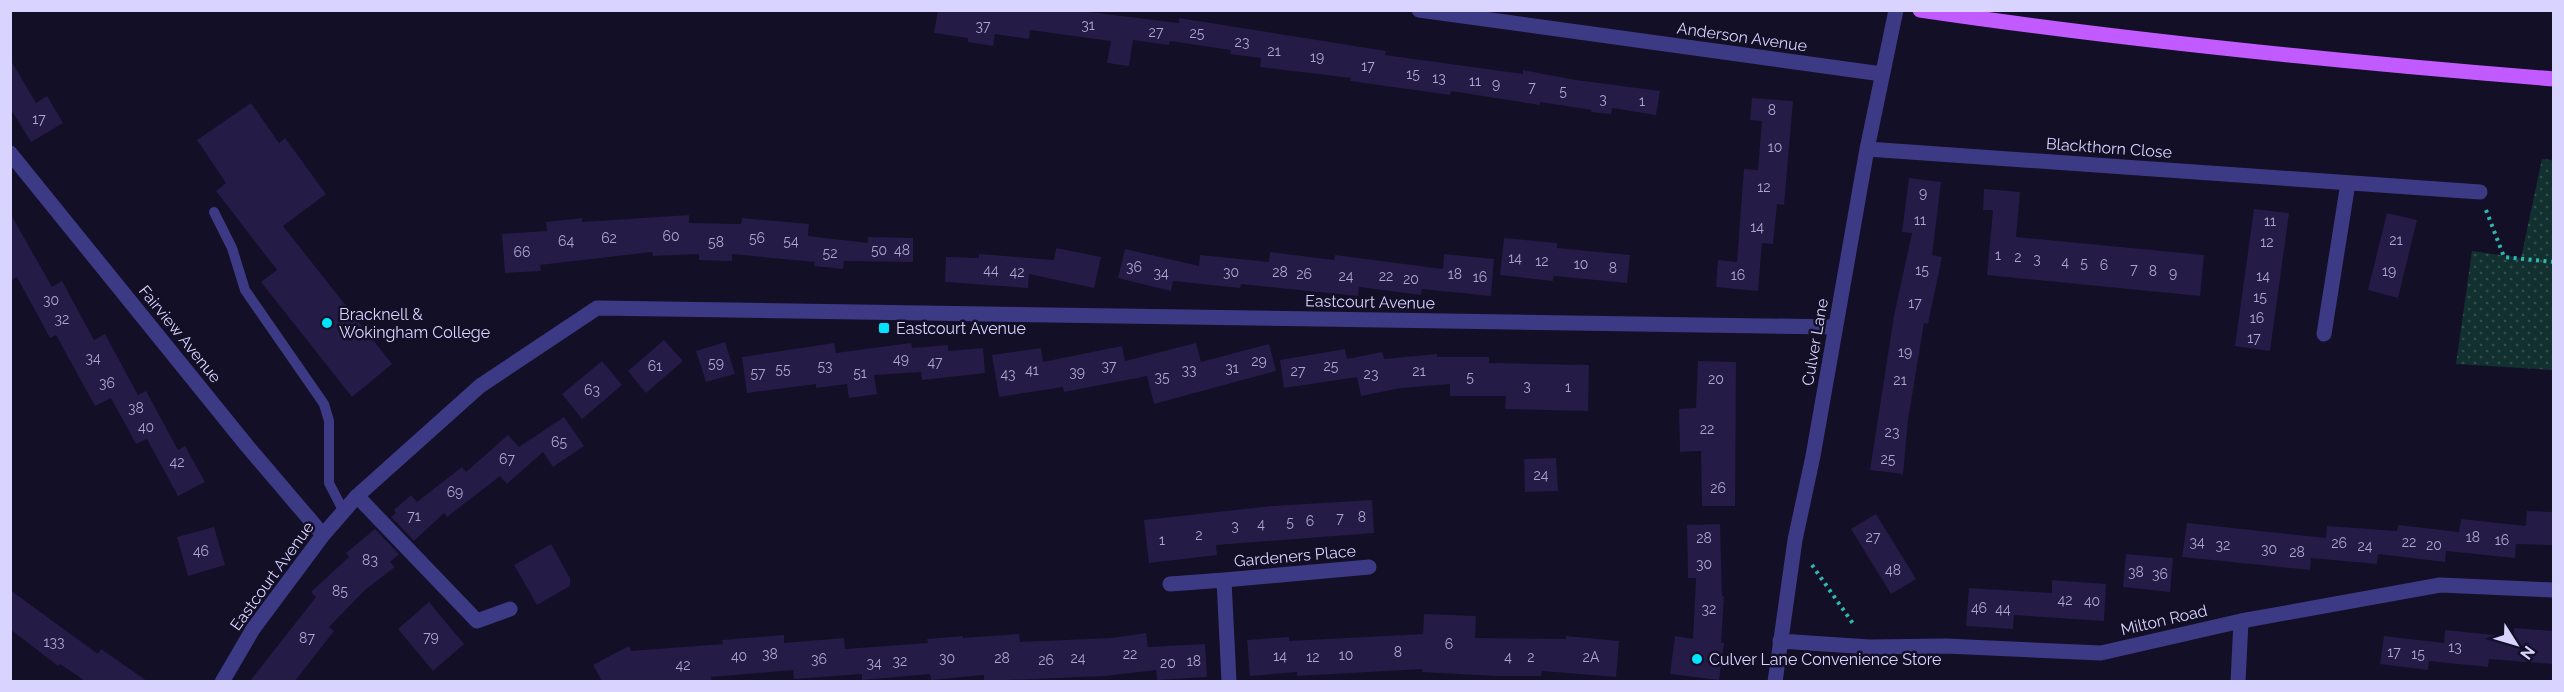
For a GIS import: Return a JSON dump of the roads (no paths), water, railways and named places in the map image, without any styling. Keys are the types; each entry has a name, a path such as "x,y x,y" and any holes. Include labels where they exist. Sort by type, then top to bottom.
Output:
{"main road":[{"path":"1920,10 2011,23 2373,64 2553,79"}],"street":[{"name":"Anderson Avenue","path":"1419,10 1882,74"},
{"name":"Culver Lane","path":"1775,681 1795,540 1813,456 1867,148 1896,10"},
{"name":"Blackthorn Close","path":"1867,148 2480,192"},
{"name":"Fairview Avenue","path":"10,153 248,447 323,535"},
{"path":"2324,334 2348,183"},
{"name":"Eastcourt Avenue","path":"222,681 253,629 323,535 357,496 480,386 597,308 1835,327"},
{"path":"357,496 477,621 510,609"},
{"name":"Gardeners Place","path":"1170,584 1369,567"},
{"name":"Gardeners Place","path":"1224,580 1229,681"},
{"name":"Milton Road","path":"1780,640 1869,647 1946,646 2101,653 2241,621 2440,585 2553,590"},
{"path":"2238,681 2241,621"}],"lane":[{"path":"214,212 236,256 245,290 324,404 329,421 330,483 344,512"}],"place":[{"name":"Bracknell & Wokingham College","path":"327,323"},
{"name":"Eastcourt Avenue","path":"884,328"},
{"name":"Culver Lane Convenience Store","path":"1697,659"}]}
